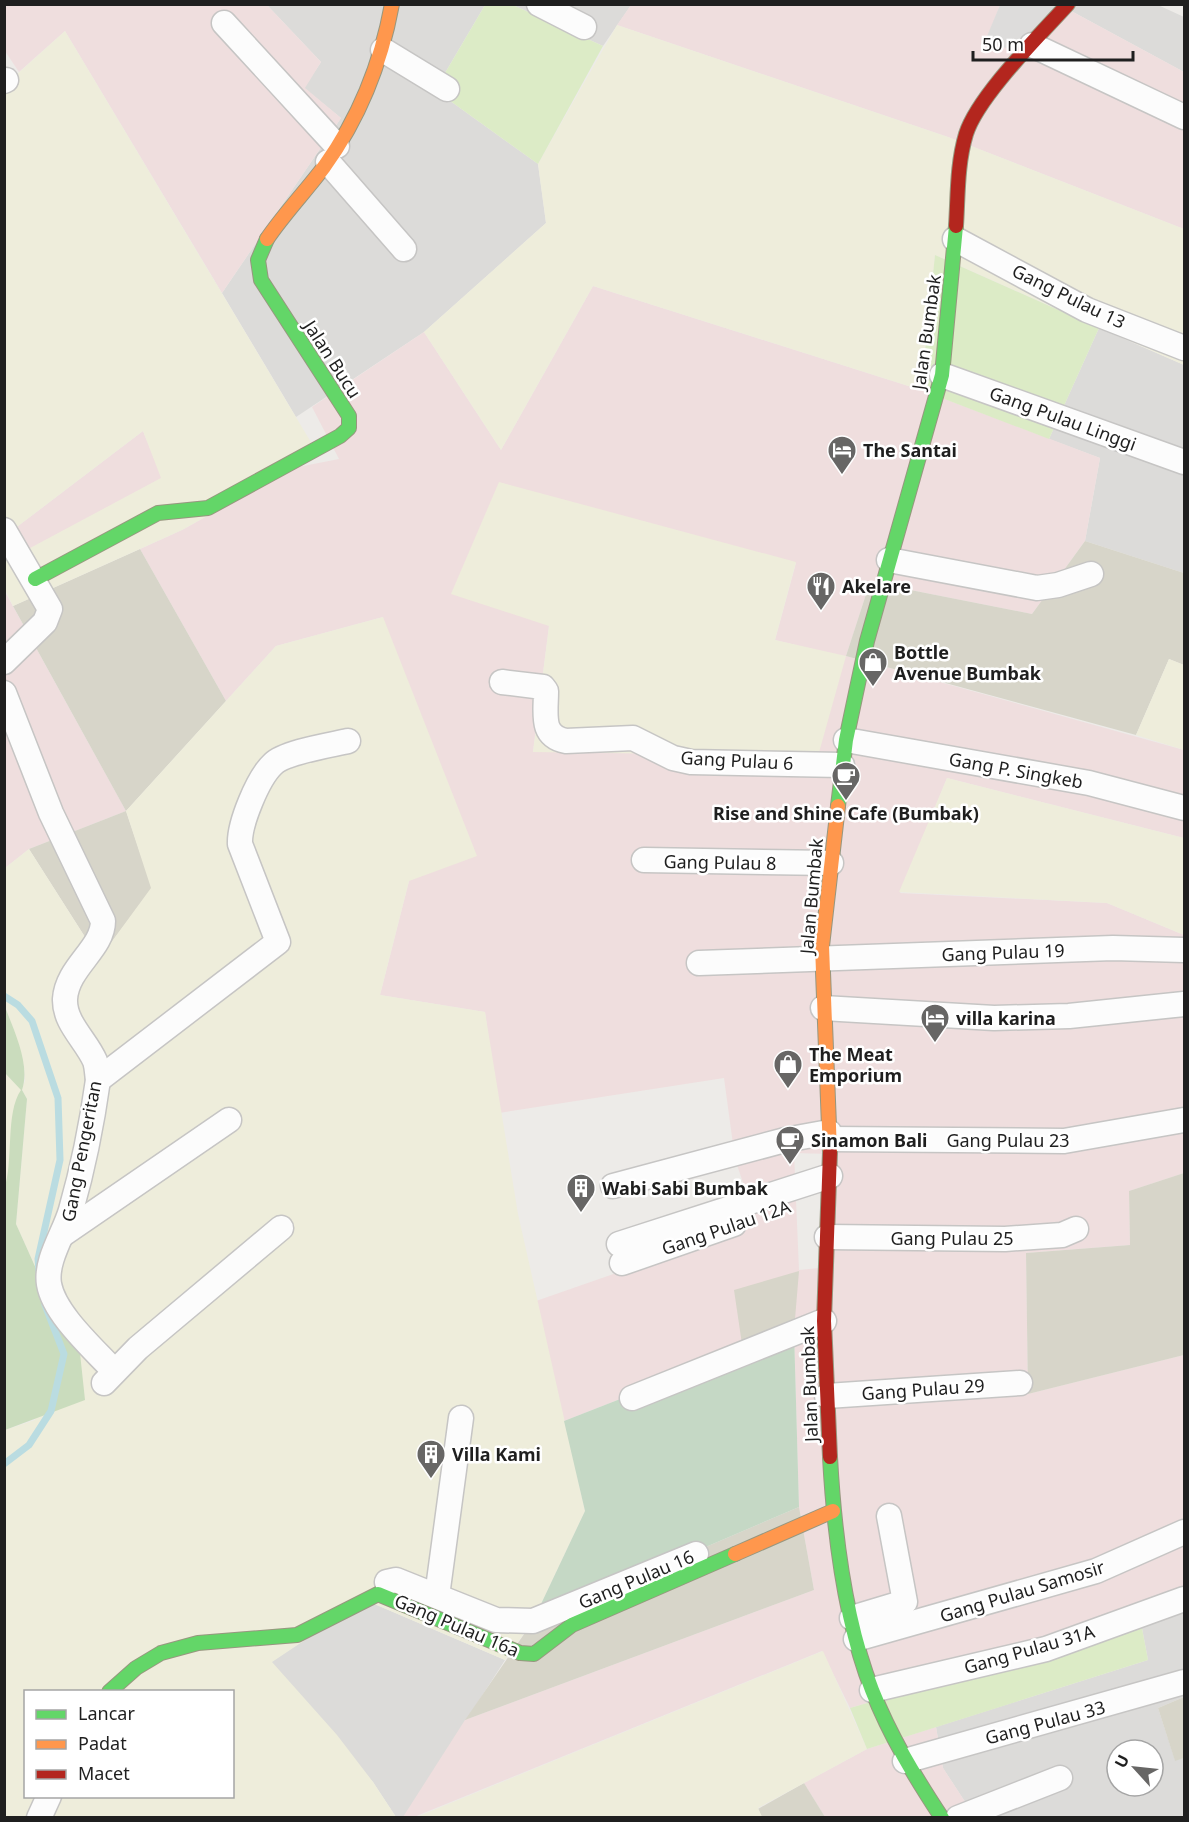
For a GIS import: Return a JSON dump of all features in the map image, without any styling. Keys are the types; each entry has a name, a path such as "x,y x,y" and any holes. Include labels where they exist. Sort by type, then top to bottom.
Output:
{"street":[{"name":"Jalan Bucu","path":"35,579 158,513 208,508 340,436 349,428 349,417 256,270 257,258 263,243 333,154 373,77 383,51 392,4"},
{"path":"539,4 584,27"},
{"name":"Jalan Bumbak","path":"942,1816 905,1761 872,1690 854,1628 832,1505 824,1321 830,1136 822,959 846,740 867,641 942,375 960,159 967,131 994,87 1068,4"},
{"path":"224,23 333,154 404,249"},
{"path":"1032,45 1185,117"},
{"path":"383,51 447,89"},
{"name":"Gang Pulau 13","path":"955,239 1087,309 1185,348"},
{"name":"Gang Pulau Linggi","path":"942,375 1185,462"},
{"path":"4,530 35,579 50,609 45,622 4,662"},
{"path":"889,560 1037,588 1058,585 1091,574"},
{"name":"Gang Pulau 6","path":"502,682 543,687 546,692 546,726 555,739 566,741 633,738 673,758 691,762 842,765"},
{"name":"Gang Pengeritan","path":"4,693 51,813 104,921 99,939 78,966 65,996 65,1010 96,1063 98,1080 82,1167 63,1234 50,1269 48,1282 52,1296 109,1377 281,1228"},
{"name":"Gang P. Singkeb","path":"846,740 1089,783 1185,808"},
{"path":"98,1080 278,942 240,844 240,828 255,793 273,763 306,750 348,741"},
{"name":"Gang Pulau 8","path":"644,860 831,863"},
{"name":"Gang Pulau 19","path":"699,963 1113,948 1185,950"},
{"path":"823,1008 994,1017 1069,1016 1185,1004"},
{"name":"Gang Pulau 23","path":"613,1186 756,1147 830,1136 1064,1141 1185,1119"},
{"path":"63,1234 229,1120"},
{"path":"620,1254 830,1184"},
{"name":"Gang Pulau 25","path":"827,1237 1005,1239 1062,1235 1076,1230"},
{"path":"632,1398 824,1321"},
{"name":"Gang Pulau 29","path":"827,1396 1020,1383"},
{"path":"437,1596 461,1418"},
{"name":"Gang Pulau 16","path":"387,1582 396,1580 495,1620 533,1621 832,1505"},
{"name":"Gang Pulau 16a","path":"111,1690 136,1668 161,1653 198,1643 297,1635 378,1594 520,1653 534,1654 572,1625 832,1505"},
{"path":"854,1628 905,1602 889,1516"},
{"name":"Gang Pulau Samosir","path":"854,1628 1096,1571 1185,1532"},
{"name":"Gang Pulau 31A","path":"872,1690 1046,1649 1185,1599"},
{"name":"Gang Pulau 33","path":"905,1761 1185,1682"},
{"path":"942,1816 1060,1778"},
{"path":"39,1818 49,1798"}],"shaded area":[{"path":"1058,4 1018,52 985,41 1000,5"},
{"path":"1063,4 1158,5 1184,17 1184,72 1062,6"},
{"path":"4,5 267,5 321,62 305,88 341,118 222,293 65,31 19,72 5,51"},
{"path":"267,5 485,5 435,90 538,164 546,223 424,332 296,417 222,293 341,118 304,88 321,62"},
{"path":"513,5 631,5 603,46"},
{"path":"631,5 1000,5 986,41 1062,6 1184,72 1184,229 948,137 617,25"},
{"path":"593,286 921,390 1100,458 1085,541 1032,614 870,582 846,656 1184,750 1184,838 947,778 900,893 1107,903 1184,935 1184,1173 1129,1191 1130,1245 1026,1253 1028,1394 1184,1355 1184,1605 1141,1623 850,1708 822,1651 414,1817 403,1817 465,1720 814,1590 799,1507 794,1331 564,1421 536,1301 757,1224 735,1159 724,1078 499,1113 485,1012 380,995 409,881 383,617 276,646 226,701 140,549 182,530 293,468 339,459 312,407 424,332 501,450","holes":["796,563 775,640 845,657 533,752 549,626","794,1153 829,1154 829,1267 799,1270"]},
{"path":"1099,328 1184,365 1184,573 1085,541 1100,458 1049,439"},
{"path":"143,431 162,478 5,562 5,536"},
{"path":"1085,541 1184,573 1184,665 1169,659 1136,735 846,656 870,582 1032,614"},
{"path":"140,549 226,701 126,811 13,606"},
{"path":"4,590 126,811 29,849 5,868"},
{"path":"126,811 152,888 99,959 29,849"},
{"path":"1184,1173 1184,1355 1028,1394 1026,1253 1130,1245 1129,1191"},
{"path":"799,1271 794,1331 743,1351 734,1290"},
{"path":"799,1507 814,1590 465,1720 533,1621"},
{"path":"365,1600 505,1660 403,1818 396,1817 373,1782 271,1662"},
{"path":"1184,1605 1184,1697 1158,1708 1175,1760 1184,1758 1184,1817 975,1817 943,1768 936,1727 1148,1660 1141,1623"},
{"path":"1184,1697 1184,1758 1175,1761 1158,1708"},
{"path":"936,1727 943,1768 975,1817 825,1817 804,1783 867,1749"},
{"path":"804,1783 825,1817 762,1817 758,1809"}],"green space":[{"path":"485,5 513,5 603,46 538,164 435,90"},
{"path":"617,25 948,137 1184,229 1184,365 935,255 921,390 593,286 501,450 424,332 546,223 538,164"},
{"path":"65,31 318,454 182,530 13,606 5,590 4,562 161,478 143,431 5,536 5,85"},
{"path":"935,255 1099,328 1049,439 921,390"},
{"path":"499,482 796,562 775,640 846,656 818,756 533,752 549,626 451,594"},
{"path":"383,617 477,856 409,881 380,995 485,1012 518,1214 585,1511 533,1621 505,1660 365,1600 272,1662 337,1735 396,1817 5,1817 5,1430 35,1420 51,1302 16,1224 27,1099 22,1090 5,1190 5,1073 21,1089 25,1081 24,1067 5,1004 5,868 29,849 99,959 151,888 126,811 276,646"},
{"path":"1169,659 1184,665 1184,750 1136,735"},
{"path":"947,778 1184,838 1184,935 1107,903 899,892"},
{"path":"4,1004 23,1058 22,1090 27,1099 16,1224 51,1302 80,1353 85,1400 5,1430 4,1190 9,1165 13,1111 21,1090 5,1073"},
{"path":"794,1331 799,1507 533,1621 585,1511 564,1421"},
{"path":"1141,1623 1148,1660 867,1749 850,1708"},
{"path":"823,1651 867,1749 758,1808 762,1817 414,1818"}],"waterway":[{"path":"4,996 18,1005 32,1021 58,1098 60,1160 38,1259 39,1271"},
{"path":"4,1464 29,1445 51,1411 64,1354 45,1305"}],"traffic: fast":[{"path":"838,806 846,740 867,641 942,375 956,226"},
{"path":"35,579 158,513 208,508 340,436 349,428 349,416 261,280 258,260 267,239"},
{"path":"830,1457 842,1575 863,1663 879,1707 895,1740 942,1818"},
{"path":"111,1690 136,1668 161,1653 198,1643 297,1635 378,1594 520,1653 534,1654 572,1625 735,1554"}],"traffic: slow":[{"path":"267,239 324,167 348,129 375,69 392,4"},
{"path":"830,1152 822,946 838,806"},
{"path":"735,1554 833,1511"}],"traffic: jam":[{"path":"956,226 961,157 966,134 973,119 996,84 1068,4"},
{"path":"830,1152 824,1321 830,1457"}],"place":[{"name":"The Santai","path":"842,476"},
{"name":"Akelare","path":"821,612"},
{"name":"Bottle Avenue Bumbak","path":"873,688"},
{"name":"Rise and Shine Cafe (Bumbak)","path":"846,802"},
{"name":"villa karina","path":"935,1044"},
{"name":"The Meat Emporium","path":"788,1090"},
{"name":"Sinamon Bali","path":"790,1166"},
{"name":"Wabi Sabi Bumbak","path":"581,1214"},
{"name":"Villa Kami","path":"431,1480"}]}
